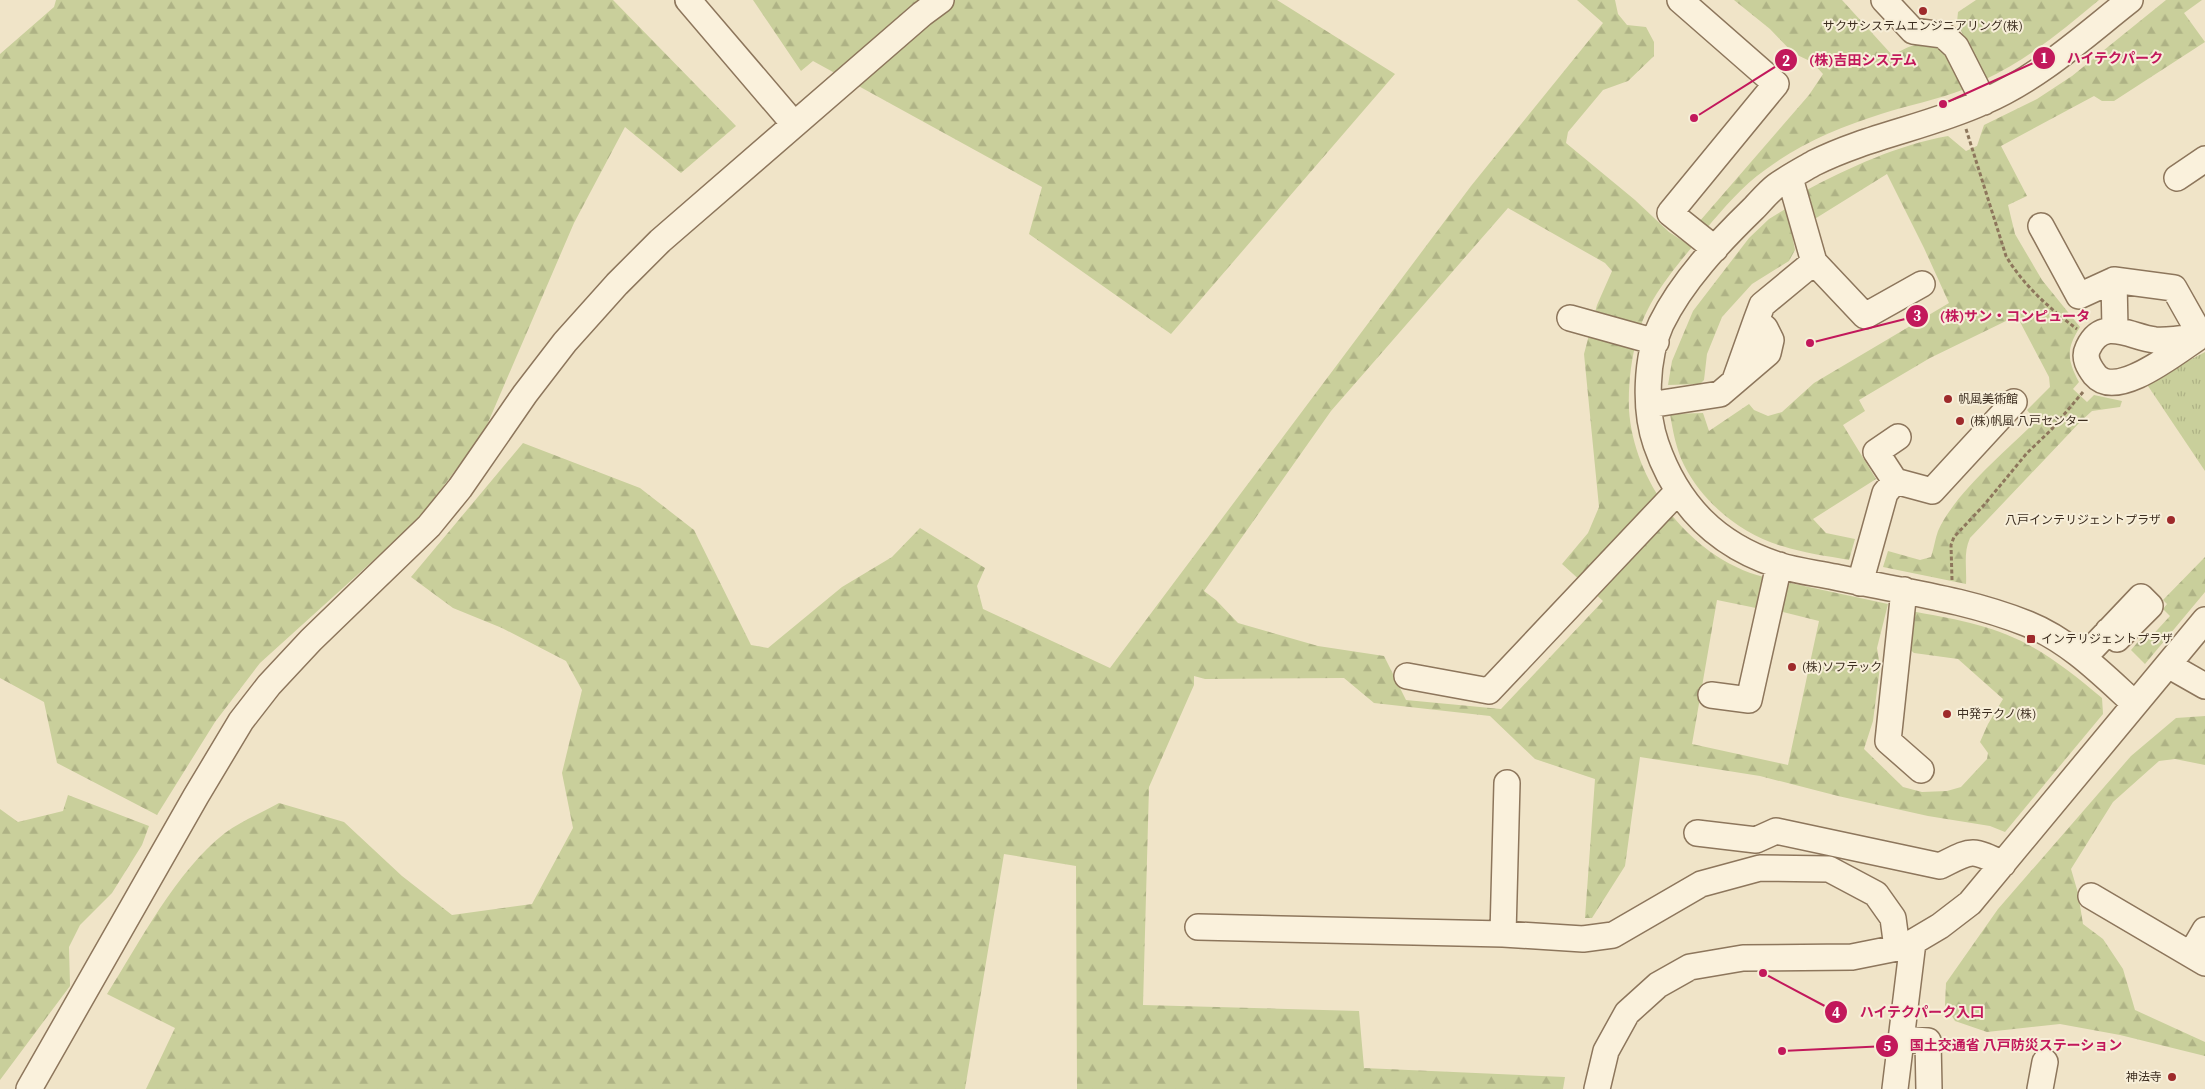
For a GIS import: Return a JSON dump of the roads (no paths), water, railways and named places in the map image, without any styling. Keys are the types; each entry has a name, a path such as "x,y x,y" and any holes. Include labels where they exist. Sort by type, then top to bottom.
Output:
{"street":[{"path":"688,0 794,124"},
{"path":"29,1089 196,796 241,721 269,685 311,640 429,526 460,488 525,394 565,342 617,284 660,241 915,20 942,0"},
{"path":"1680,0 1776,84 1670,213 1715,249"},
{"path":"1884,0 1913,31 1943,35 1956,47 1984,102"},
{"path":"2130,0 2057,58 2025,80 1984,102 1941,118 1862,142 1813,164 1776,186 1727,234 1683,289 1660,326 1651,361 1649,405 1653,436 1664,467 1678,492 1703,522 1738,548 1779,565 1969,604 2030,625 2084,657 2135,704"},
{"path":"2177,178 2205,159"},
{"path":"1790,178 1814,262 1865,316 1922,284"},
{"path":"2041,226 2079,296 2114,280 2174,288 2203,334"},
{"path":"1649,405 1720,394 1735,381 1762,305 1814,262"},
{"path":"2114,280 2115,329"},
{"path":"1570,318 1656,342"},
{"path":"2115,329 2155,340 2175,340 2203,334 2135,377 2121,382 2107,383 2097,377 2088,364 2085,353 2092,340 2102,332 2115,329"},
{"path":"1898,437 1876,452 1895,481 1932,491 2014,402"},
{"path":"1860,583 1884,493 1895,481"},
{"path":"1407,676 1489,691 1678,492"},
{"path":"1711,694 1749,700 1779,565"},
{"path":"1904,590 1888,741 1921,770"},
{"path":"1597,1089 1606,1051 1627,1013 1658,985 1690,967 1743,958 1852,957 1905,945 1940,926 1970,903 2205,620"},
{"path":"2084,657 2108,631"},
{"path":"2168,665 2205,686"},
{"path":"1503,934 1507,783"},
{"path":"1697,833 1756,840 1776,830 1940,866 1964,854 1978,852 2002,864"},
{"path":"1756,840 1760,868"},
{"path":"1198,927 1503,934 1583,939 1613,935 1701,884 1760,868 1829,869 1876,894 1893,918 1905,945 1901,1039 1895,1089"},
{"path":"2091,896 2198,958 2205,930"},
{"path":"1901,1039 1928,1041 1929,1089"},
{"path":"2040,1089 2045,1062"}],"place":[{"name":"サクサシステムエンジニアリング(株)","path":"1923,11"},
{"name":"ハイテクパーク","path":"1943,104"},
{"name":"(株)吉田システム","path":"1694,118"},
{"name":"(株)サン・コンピュータ","path":"1810,343"},
{"name":"帆風美術館","path":"1948,399"},
{"name":"(株)帆風 八戸センター","path":"1960,421"},
{"name":"八戸インテリジェントプラザ","path":"2171,520"},
{"name":"インテリジェントプラザ","path":"2031,639"},
{"name":"(株)ソフテック","path":"1792,667"},
{"name":"中発テクノ(株)","path":"1947,714"},
{"name":"ハイテクパーク入口","path":"1763,973"},
{"name":"国土交通省 八戸防災ステーション","path":"1782,1051"},
{"name":"神法寺","path":"2172,1077"}]}
